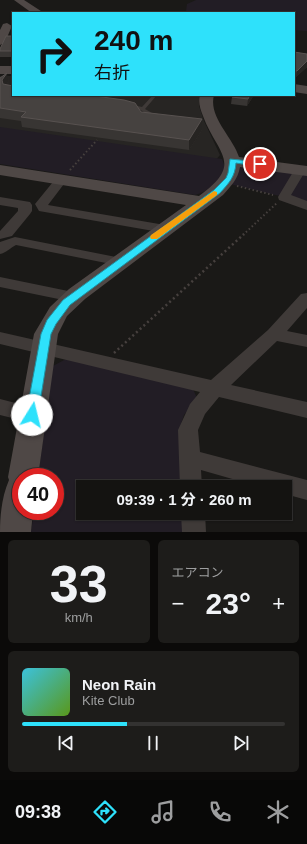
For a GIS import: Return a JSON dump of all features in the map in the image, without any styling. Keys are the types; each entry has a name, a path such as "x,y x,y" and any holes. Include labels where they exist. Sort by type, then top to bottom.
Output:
{"street":[{"path":"18,0 37,12"},
{"path":"0,42 7,26"},
{"path":"0,66 12,66"},
{"path":"0,70 12,70"},
{"path":"295,83 307,85"},
{"path":"295,88 307,90"},
{"path":"21,468 32,415 42,348 51,322 58,312 73,297 202,202 225,183 232,173 233,161 208,119 206,106 207,96"},
{"path":"233,161 304,170 284,197 307,206"},
{"path":"0,170 202,202"},
{"path":"61,180 41,204 44,208 165,229"},
{"path":"0,201 25,205 26,211 8,233 0,236"},
{"path":"0,250 4,245 15,241 121,262"},
{"path":"0,282 73,297"},
{"path":"191,480 188,430 197,410 214,389 274,334 307,298"},
{"path":"274,334 307,341"},
{"path":"0,338 307,410"},
{"path":"0,407 32,415"},
{"path":"189,458 307,490"},
{"path":"14,532 15,520"},
{"path":"193,520 194,532"}],"lane":[{"path":"143,109 154,96"},
{"path":"123,105 138,106 151,114 158,115"}],"path":[{"path":"61,180 97,140"},
{"path":"225,183 284,197"},
{"path":"103,362 284,197"}],"shaded area":[{"path":"196,0 307,0 307,31 295,30 295,12 190,12 186,11 187,4"},
{"path":"0,76 12,76 12,96 200,96 199,106 204,121 220,155 213,163 0,128"},
{"path":"0,127 222,159 226,170 212,186 200,194 195,195 0,164"},
{"path":"233,161 307,171 307,206 284,197 225,183"},
{"path":"66,359 192,387 197,398 184,415 180,427 181,480 76,480 76,520 182,520 183,532 31,532 33,520 64,520 64,468 39,468 53,366"}],"building":[{"path":"6,36 12,36 12,51 0,51"},
{"path":"295,52 307,54 307,61 297,71 295,70"},
{"path":"7,73 2,80 3,84 12,86 12,96 95,96 135,103 141,112 202,119 189,140 21,117 26,112 0,108 0,78"},
{"path":"232,96 250,96 248,99"}],"slow traffic":[{"path":"154,237 214,193"}],"route":[{"path":"32,415 46,334 51,322 67,302 217,191 229,179 232,173 233,161 260,164"}]}
